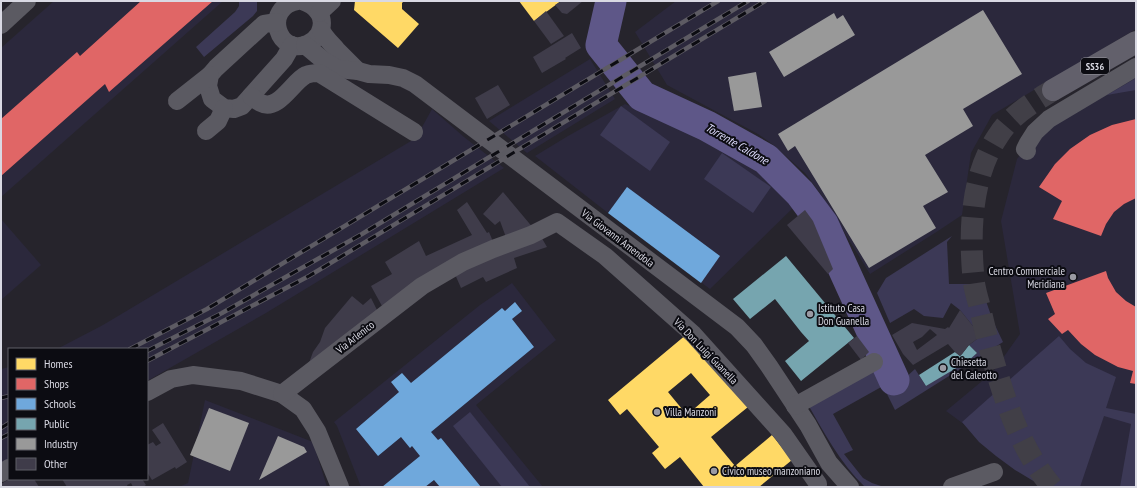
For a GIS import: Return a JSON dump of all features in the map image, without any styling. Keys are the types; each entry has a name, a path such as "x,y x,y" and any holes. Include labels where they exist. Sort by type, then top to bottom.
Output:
{"highway":[{"name":"SS36","path":"1053,90 1136,42"}],"street":[{"path":"1,25 27,1"},
{"path":"177,101 210,75 222,61 276,13 291,2 312,9 332,1"},
{"path":"210,75 208,86 212,99 224,108 234,110 242,106 298,45 312,42 317,37 312,9"},
{"path":"312,9 324,37 358,71"},
{"name":"Via Giovanni Amendola","path":"276,13 277,29 280,36 285,41 298,45 338,69 358,71 369,74 389,75 403,78 415,84 736,328 754,345 808,425 829,463 850,487"},
{"path":"1027,151 1025,149 1035,132 1049,119 1136,67"},
{"path":"251,96 261,104 269,105 277,102 305,75 319,73 414,132"},
{"path":"206,131 218,121 224,108"},
{"name":"Via Arlenico","path":"282,394 422,286 463,262 531,235 556,222"},
{"name":"Via Don Luigi Guanella","path":"556,222 606,256 693,334 783,434 825,486"},
{"path":"795,406 874,362"},
{"path":"148,391 171,378 193,375 241,381 282,394 303,409 317,431 340,487"},
{"name":"Via Giovanni Amendola","path":"825,486 829,463"},
{"path":"952,487 994,472"}],"shaded area":[{"path":"54,1 223,1 1,197 1,48"},
{"path":"239,1 257,1 257,11 204,57 196,47 235,12 239,6"},
{"path":"676,1 1136,1 1136,29 992,115 971,153 962,215 870,274 820,193 805,173 772,144 758,134 667,85 635,32"},
{"path":"590,59 615,99 527,153 489,121"},
{"name":"Centro Commerciale Meridiana","path":"1136,69 1136,487 1054,487 1044,483 946,411 993,372 1020,334 1001,221 1017,159 1049,119"},
{"path":"1136,78 1136,90 1107,95"},
{"path":"625,104 713,140 754,162 797,204 710,289 608,213 535,156"},
{"path":"621,106 670,142 650,171 600,135"},
{"path":"432,109 464,137 504,168 266,313 148,380 148,348 59,348 103,325 416,138"},
{"path":"722,153 771,187 753,213 704,179"},
{"path":"1,219 41,265 1,300"},
{"path":"952,236 947,242 949,284 980,284 993,321 1003,342 895,410 883,386 833,414 853,450 844,454 863,478 884,487 865,487 840,457 806,401 880,366 893,389 915,369 926,386 977,353 969,345 981,336 960,310 951,303 943,318 924,316 914,309 890,323 877,293 886,278"},
{"path":"512,283 556,340 476,405 543,487 361,487 337,426 334,422 480,305"},
{"path":"1059,336 1070,349 1086,363 1116,377 1106,408 1136,414 1136,487 1120,487 1131,424 1104,416 1080,487 1045,487 1015,470 996,456 979,442 962,422"},
{"path":"8,367 8,460 1,463 1,369"},
{"path":"205,400 313,442 327,487 179,487 188,483"},
{"path":"470,412 530,487 502,487 453,426"}],"building: Homes":[{"path":"355,1 404,1 402,3 402,9 419,24 398,48 354,10"},
{"path":"519,1 561,1 534,21"},
{"name":"Villa Manzoni","path":"687,334 748,407 711,437 735,466 772,435 792,460 759,487 704,487 680,457 665,469 652,453 659,447 627,409 620,415 608,400","holes":["691,373 710,395 687,415 668,392"]}],"building: Shops":[{"path":"141,1 213,1 109,92 105,84 1,176 1,119 77,52 80,56"},
{"path":"1136,119 1136,198 1124,204 1114,212 1106,224 1101,236 1053,219 1062,201 1039,187 1055,164 1070,149 1090,135 1112,125"},
{"path":"1106,271 1108,278 1116,292 1136,307 1136,384 1130,383 1133,371 1118,367 1095,355 1081,344 1068,330 1062,334 1048,319 1055,314 1046,293"}],"building: Schools":[{"path":"627,187 720,256 701,283 608,213"},
{"path":"515,302 522,311 512,319 534,347 431,432 438,440 441,438 481,487 440,487 434,480 425,487 382,487 420,456 412,446 410,448 401,437 378,456 356,429 399,392 391,382 402,373 411,383 502,308 505,311"}],"building: Public":[{"name":"Istituto Casa Don Guanella","path":"786,256 854,338 801,381 785,361 809,341 775,299 750,319 733,299"},
{"name":"Chiesetta del Caleotto","path":"969,345 977,353 968,361 926,386 919,375 955,352 960,356"}],"building: Industry":[{"path":"983,10 1022,74 963,109 973,126 925,155 948,192 923,206 936,228 869,268 795,146 788,151 778,134"},
{"path":"834,13 837,19 843,15 855,35 784,77 769,52"},
{"path":"756,72 762,107 734,111 728,77"},
{"path":"209,408 249,423 230,471 190,455"},
{"path":"278,436 304,447 307,452 259,480"}],"building: Other":[{"path":"561,1 583,1 567,14 562,13 555,5"},
{"path":"546,11 564,36 551,44 534,21"},
{"path":"572,33 581,48 542,73 533,57"},
{"path":"498,85 510,105 487,119 475,98"},
{"path":"503,192 534,229 507,240 500,221 495,225 483,214"},
{"path":"467,202 487,233 489,232 494,244 382,306 371,286 392,274 385,262 419,241 426,256 472,235 457,210"},
{"path":"805,210 813,221 833,269 828,274 787,225"},
{"path":"540,235 547,247 514,258 517,268 486,282 483,277 461,288 454,272"},
{"path":"352,296 363,305 371,298 378,312 309,363 313,352 320,342 325,328"},
{"path":"960,310 981,336 969,345 960,356 948,344 913,365 903,354 892,335 912,323 945,329 948,327 949,328","holes":["930,329 937,335 917,350 913,342 922,337"]},
{"path":"857,336 869,352 861,360 848,343"},
{"path":"163,423 187,462 152,480 148,474 148,444 153,442 156,446 161,443 152,430"},
{"path":"8,480 35,480 39,487 1,487 1,484"},
{"path":"63,480 143,480 146,485 143,487 133,487 131,483 127,485 128,487 67,487"}],"waterway":[{"name":"Torrente Caldone","path":"611,1 601,45 642,96 707,126 766,159 800,193 823,224 894,380"}],"tunnel":[{"path":"1052,487 1031,457 1015,425 990,350 974,283 972,265 972,226 977,188 982,170 989,152 998,136 1009,122 1022,110 1053,90"}],"railway":[{"path":"132,348 207,309 718,1"},
{"path":"148,350 222,313 362,234 748,1"},
{"path":"148,360 309,276 765,1"},
{"path":"1,398 8,396"},
{"path":"1,428 8,424"},
{"path":"1,438 8,434"}],"place":[{"name":"Centro Commerciale Meridiana","path":"1073,277"},
{"name":"Istituto Casa Don Guanella","path":"810,314"},
{"name":"Chiesetta del Caleotto","path":"943,368"},
{"name":"Villa Manzoni","path":"657,412"},
{"name":"Civico museo manzoniano","path":"714,471"}]}
